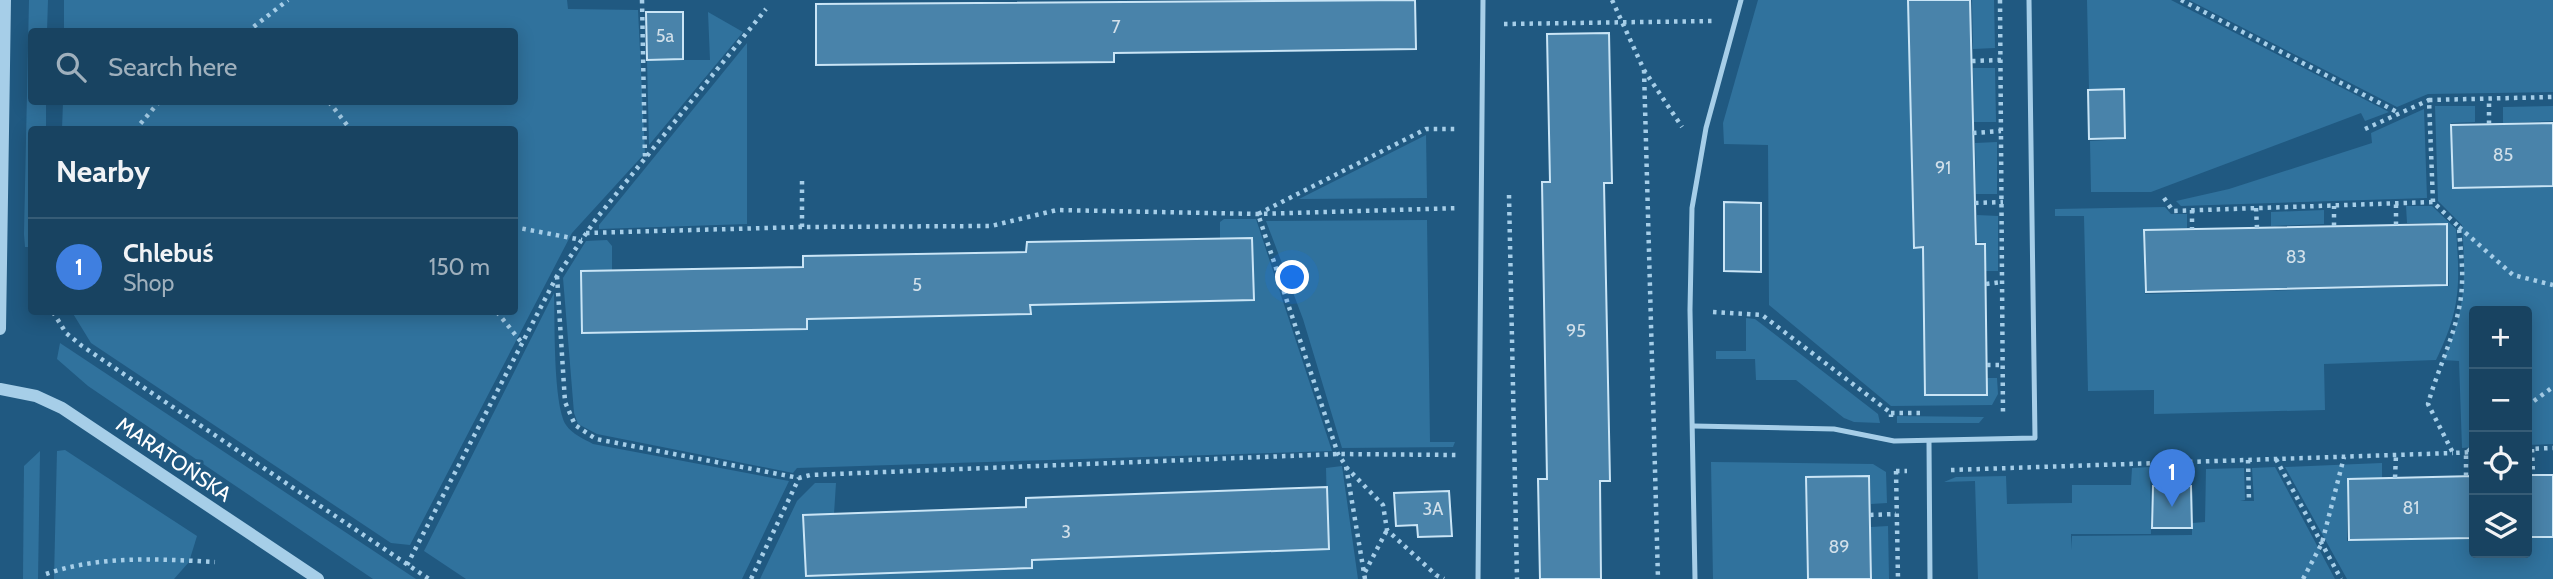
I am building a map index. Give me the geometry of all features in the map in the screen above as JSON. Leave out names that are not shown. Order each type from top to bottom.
[{"type":"street","points":[[0,329],[5,0]]},
{"type":"street","name":"MARATOŃSKA","points":[[0,389],[36,396],[62,408],[318,579]]},
{"type":"lane","points":[[1478,579],[1483,0]]},
{"type":"lane","points":[[1695,579],[1690,310],[1692,208],[1706,128],[1741,0]]},
{"type":"lane","points":[[1694,426],[1834,429],[1894,441],[2035,438],[2029,0]]},
{"type":"lane","points":[[1929,442],[1930,579]]},
{"type":"path","points":[[253,28],[288,0]]},
{"type":"path","points":[[642,0],[645,159]]},
{"type":"path","points":[[1612,0],[1620,23],[1644,70],[1681,127],[1706,128]]},
{"type":"path","points":[[2000,0],[2003,468]]},
{"type":"path","points":[[2181,0],[2399,113]]},
{"type":"path","points":[[407,565],[557,276],[586,233],[766,9]]},
{"type":"path","points":[[1504,12],[1505,37]]},
{"type":"path","points":[[1483,24],[1737,21]]},
{"type":"path","points":[[1972,61],[2001,60]]},
{"type":"path","points":[[1644,70],[1658,579]]},
{"type":"path","points":[[2365,129],[2429,100],[2553,97]]},
{"type":"path","points":[[2489,99],[2489,124]]},
{"type":"path","points":[[2429,100],[2432,202],[2513,275],[2553,285]]},
{"type":"path","points":[[138,126],[156,105]]},
{"type":"path","points":[[331,105],[348,126]]},
{"type":"path","points":[[1258,214],[1426,129],[1482,128]]},
{"type":"path","points":[[1973,133],[2001,131]]},
{"type":"path","points":[[802,176],[802,227]]},
{"type":"path","points":[[1508,183],[1517,579]]},
{"type":"path","points":[[2164,198],[2173,211],[2432,202]]},
{"type":"path","points":[[1975,203],[2032,202]]},
{"type":"path","points":[[2396,204],[2396,225]]},
{"type":"path","points":[[2334,206],[2334,226]]},
{"type":"path","points":[[586,233],[802,227],[991,226],[1057,210],[1258,214],[1480,208],[1509,210]]},
{"type":"path","points":[[2256,208],[2257,228]]},
{"type":"path","points":[[2192,210],[2192,229]]},
{"type":"path","points":[[1258,214],[1338,454],[1383,505],[1387,530],[1365,577]]},
{"type":"path","points":[[518,228],[582,240]]},
{"type":"path","points":[[2454,453],[2428,404],[2439,364],[2454,330],[2462,284],[2459,228]]},
{"type":"path","points":[[557,276],[565,402],[575,425],[596,439],[799,478],[810,475],[1338,454],[1478,456]]},
{"type":"path","points":[[1986,284],[2002,282]]},
{"type":"path","points":[[1282,286],[1290,283]]},
{"type":"path","points":[[1690,310],[1762,315],[1891,413],[1896,471],[1898,579]]},
{"type":"path","points":[[56,315],[66,333],[82,346],[429,579]]},
{"type":"path","points":[[499,315],[522,343]]},
{"type":"path","points":[[1987,365],[2003,365]]},
{"type":"path","points":[[2532,403],[2553,387]]},
{"type":"path","points":[[2532,449],[2553,448]]},
{"type":"path","points":[[2466,476],[2466,453],[2469,450]]},
{"type":"path","points":[[1896,471],[2469,453]]},
{"type":"path","points":[[2395,478],[2396,455]]},
{"type":"path","points":[[2304,579],[2322,543],[2344,457]]},
{"type":"path","points":[[2276,459],[2341,579]]},
{"type":"path","points":[[2248,460],[2249,501]]},
{"type":"path","points":[[2159,463],[2159,486]]},
{"type":"path","points":[[1346,466],[1365,577]]},
{"type":"path","points":[[2532,468],[2533,475]]},
{"type":"path","points":[[751,579],[799,478]]},
{"type":"path","points":[[1870,515],[1896,514]]},
{"type":"path","points":[[1387,530],[1436,575],[1444,579]]},
{"type":"path","points":[[46,574],[72,565],[117,561],[215,562]]},
{"type":"shaded area","points":[[29,0],[48,0],[47,28],[28,28]]},
{"type":"shaded area","points":[[64,0],[567,0],[568,9],[638,10],[645,153],[572,233],[410,545],[391,543],[91,343],[74,315],[518,315],[518,126],[62,126],[63,105],[518,105],[518,28],[64,28]]},
{"type":"shaded area","points":[[1758,0],[1908,0],[1913,248],[1923,248],[1925,396],[1987,395],[1987,378],[1997,378],[1998,394],[1992,405],[1891,406],[1769,305],[1768,145],[1724,144],[1723,123]]},
{"type":"shaded area","points":[[1972,0],[1994,0],[1995,48],[1973,49]]},
{"type":"shaded area","points":[[2087,0],[2171,0],[2389,112],[2365,121],[2361,113],[2151,192],[2091,192],[2090,141],[2125,139],[2123,89],[2089,89]]},
{"type":"shaded area","points":[[2189,0],[2553,0],[2553,92],[2428,94],[2397,107]]},
{"type":"shaded area","points":[[708,12],[743,32],[649,145],[647,60],[710,60]]},
{"type":"shaded area","points":[[747,43],[747,224],[599,229],[599,225]]},
{"type":"shaded area","points":[[28,47],[28,105],[46,105],[46,126],[28,126],[28,247],[25,247]]},
{"type":"shaded area","points":[[1973,68],[1995,68],[1996,122],[1974,122]]},
{"type":"shaded area","points":[[2435,106],[2475,106],[2475,122],[2451,123],[2453,189],[2553,187],[2553,444],[2532,445],[2532,306],[2469,306],[2469,447],[2462,448],[2459,361],[2443,360],[2451,342],[2463,294],[2462,225],[2438,201]]},
{"type":"shaded area","points":[[2553,106],[2553,121],[2503,123],[2503,107]]},
{"type":"shaded area","points":[[2424,109],[2427,198],[2181,206],[2176,201],[2229,189],[2372,143],[2371,133]]},
{"type":"shaded area","points":[[1426,135],[1427,198],[1299,199]]},
{"type":"shaded area","points":[[1997,142],[1997,194],[1976,194],[1975,143]]},
{"type":"shaded area","points":[[2406,206],[2432,206],[2456,229],[2457,296],[2450,325],[2436,360],[2324,364],[2325,410],[2154,414],[2154,390],[2088,391],[2084,216],[2055,216],[2055,209],[2165,207],[2171,214],[2187,214],[2187,228],[2143,229],[2145,294],[2449,286],[2447,223],[2407,223]]},
{"type":"shaded area","points":[[2324,210],[2324,224],[2271,226],[2271,212]]},
{"type":"shaded area","points":[[1977,215],[1998,216],[1998,271],[1986,271],[1986,243],[1977,242]]},
{"type":"shaded area","points":[[1224,219],[1256,219],[1332,451],[797,468],[793,473],[597,434],[578,424],[574,413],[563,278],[586,241],[607,240],[612,246],[612,270],[581,271],[583,333],[807,329],[807,319],[1030,314],[1030,305],[1254,300],[1252,238],[1220,238],[1220,222]]},
{"type":"shaded area","points":[[1427,220],[1430,442],[1455,442],[1453,447],[1342,448],[1303,319],[1266,221]]},
{"type":"shaded area","points":[[554,293],[559,400],[566,425],[571,431],[593,444],[789,481],[742,579],[466,579],[424,551]]},
{"type":"shaded area","points":[[1746,318],[1755,319],[1878,414],[1880,423],[1854,422],[1844,418],[1796,380],[1756,380],[1755,359],[1716,359],[1716,351],[1746,351]]},
{"type":"shaded area","points":[[60,343],[416,579],[373,579],[88,386],[57,359]]},
{"type":"shaded area","points":[[1897,416],[1984,417],[1979,423],[1897,423]]},
{"type":"shaded area","points":[[65,450],[197,536],[189,562],[174,579],[54,579],[57,451]]},
{"type":"shaded area","points":[[40,451],[38,579],[23,579],[24,466]]},
{"type":"shaded area","points":[[1711,462],[1873,464],[1886,472],[1887,503],[1871,504],[1870,476],[1805,477],[1807,579],[1713,579]]},
{"type":"shaded area","points":[[2382,463],[2382,478],[2347,478],[2347,541],[2469,539],[2469,558],[2532,558],[2532,538],[2553,537],[2553,579],[2347,579],[2285,467]]},
{"type":"shaded area","points":[[1342,466],[1358,579],[760,579],[797,501],[815,483],[836,483],[834,514],[804,515],[806,576],[1032,568],[1032,560],[1328,549],[1326,468]]},
{"type":"shaded area","points":[[2150,467],[2151,534],[2071,534],[2071,550],[2072,536],[2192,535],[2192,523],[2205,522],[2206,469],[2244,468],[2245,500],[2240,501],[2254,501],[2252,468],[2275,467],[2335,579],[1978,579],[1975,481],[1944,482],[1956,477],[2006,476],[2007,504],[2072,503],[2072,485],[2131,485],[2132,468]]},
{"type":"shaded area","points":[[1888,526],[1889,579],[1872,579],[1871,527]]},
{"type":"building","points":[[1415,0],[1416,49],[1114,53],[1114,62],[816,65],[816,4]]},
{"type":"building","points":[[1908,0],[1970,0],[1976,244],[1985,244],[1987,395],[1925,395],[1923,247],[1914,248]]},
{"type":"building","points":[[646,12],[683,12],[683,59],[647,60]]},
{"type":"building","points":[[1609,33],[1612,183],[1604,183],[1610,481],[1600,481],[1601,579],[1540,579],[1538,479],[1547,479],[1542,182],[1550,182],[1547,34]]},
{"type":"building","points":[[2124,89],[2125,138],[2089,139],[2088,90]]},
{"type":"building","points":[[2553,123],[2553,186],[2453,188],[2451,125]]},
{"type":"building","points":[[1724,202],[1761,203],[1761,272],[1724,271]]},
{"type":"building","points":[[2447,224],[2447,285],[2146,292],[2144,230]]},
{"type":"building","points":[[1252,238],[1254,300],[1030,305],[1031,314],[807,319],[807,329],[582,333],[581,271],[803,267],[803,256],[1026,252],[1027,242]]},
{"type":"building","points":[[2532,475],[2553,475],[2553,537],[2532,537]]},
{"type":"building","points":[[1869,476],[1871,579],[1808,579],[1806,477]]},
{"type":"building","points":[[2469,476],[2469,538],[2349,540],[2348,479]]},
{"type":"building","points":[[2153,486],[2191,486],[2192,528],[2152,528]]},
{"type":"building","points":[[1327,487],[1329,549],[1032,560],[1032,568],[806,576],[803,515],[1026,507],[1026,498]]},
{"type":"building","points":[[1449,491],[1452,536],[1418,537],[1417,525],[1396,526],[1394,493]]},
{"type":"place","name":"Chlebuś","points":[[2172,507]]}]
